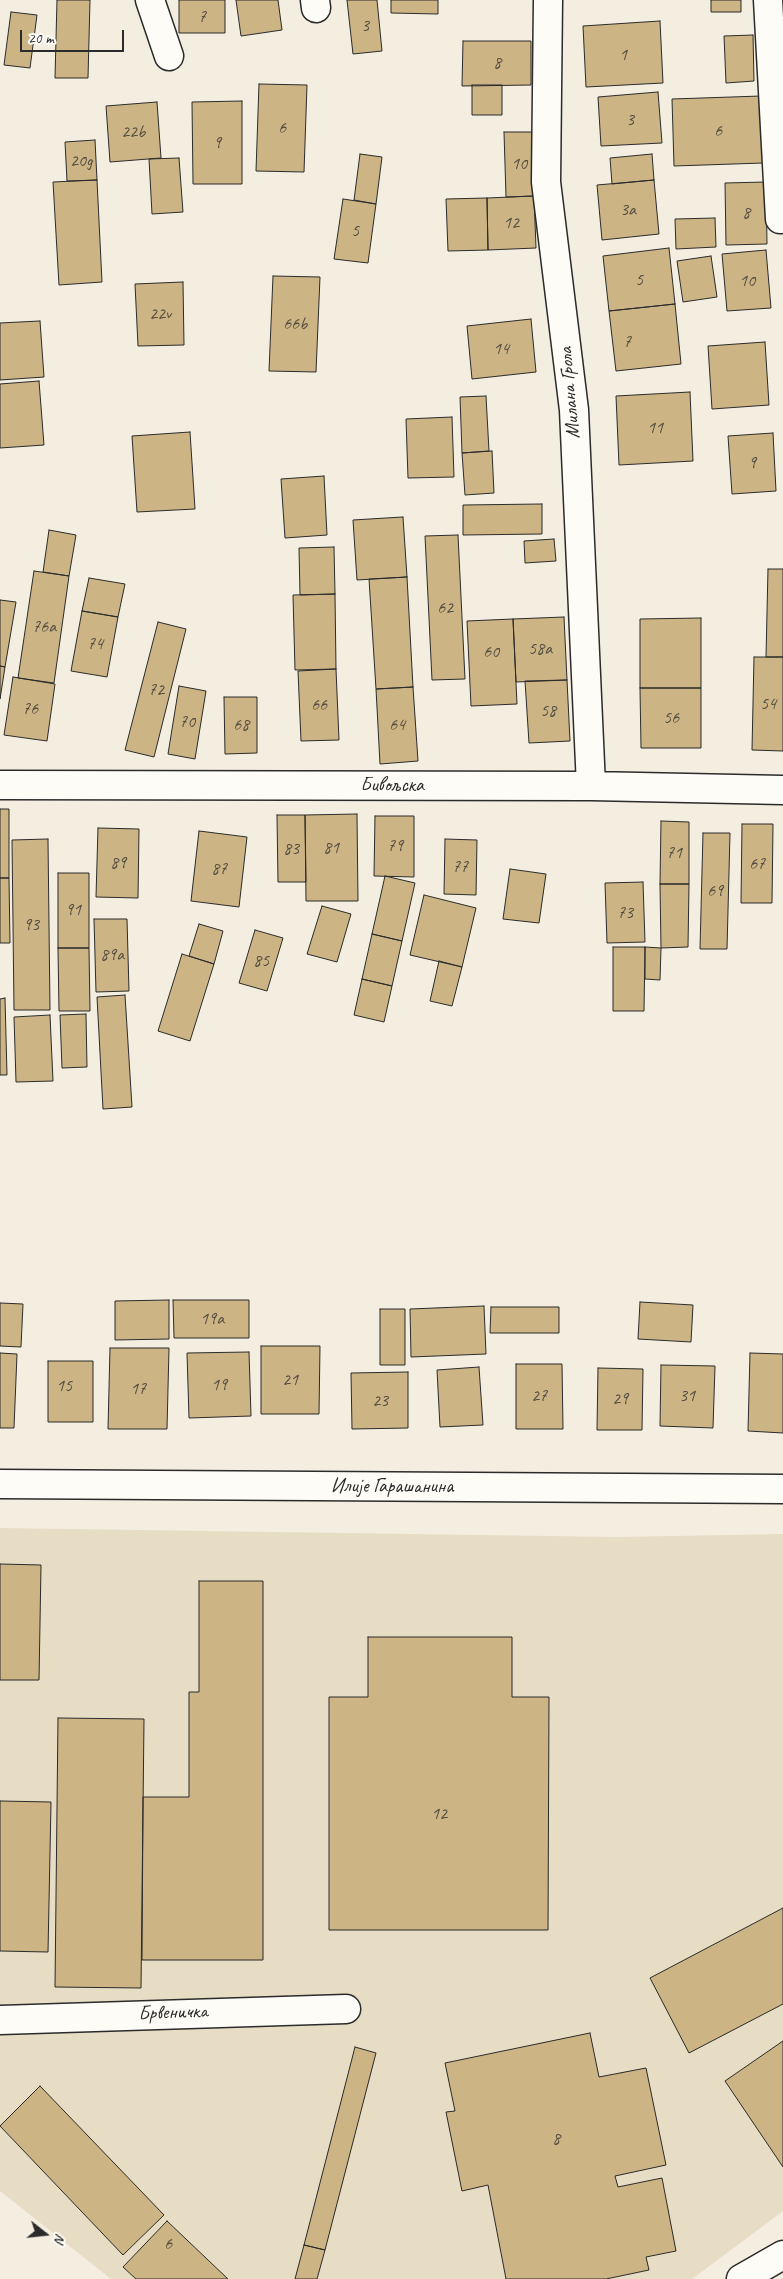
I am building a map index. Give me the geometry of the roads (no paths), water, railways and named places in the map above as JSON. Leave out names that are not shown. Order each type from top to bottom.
[{"type":"street","points":[[150,0],[169,56]]},
{"type":"street","name":"Милана Грола","points":[[548,0],[546,182],[574,410],[591,786]]},
{"type":"street","points":[[768,0],[780,219]]},
{"type":"street","name":"Бивољска","points":[[0,785],[591,786],[783,790]]},
{"type":"street","name":"Илије Гарашанина","points":[[0,1484],[783,1489]]},
{"type":"street","name":"Брвеничка","points":[[0,2020],[346,2010]]},
{"type":"street","points":[[741,2279],[783,2256]]}]
